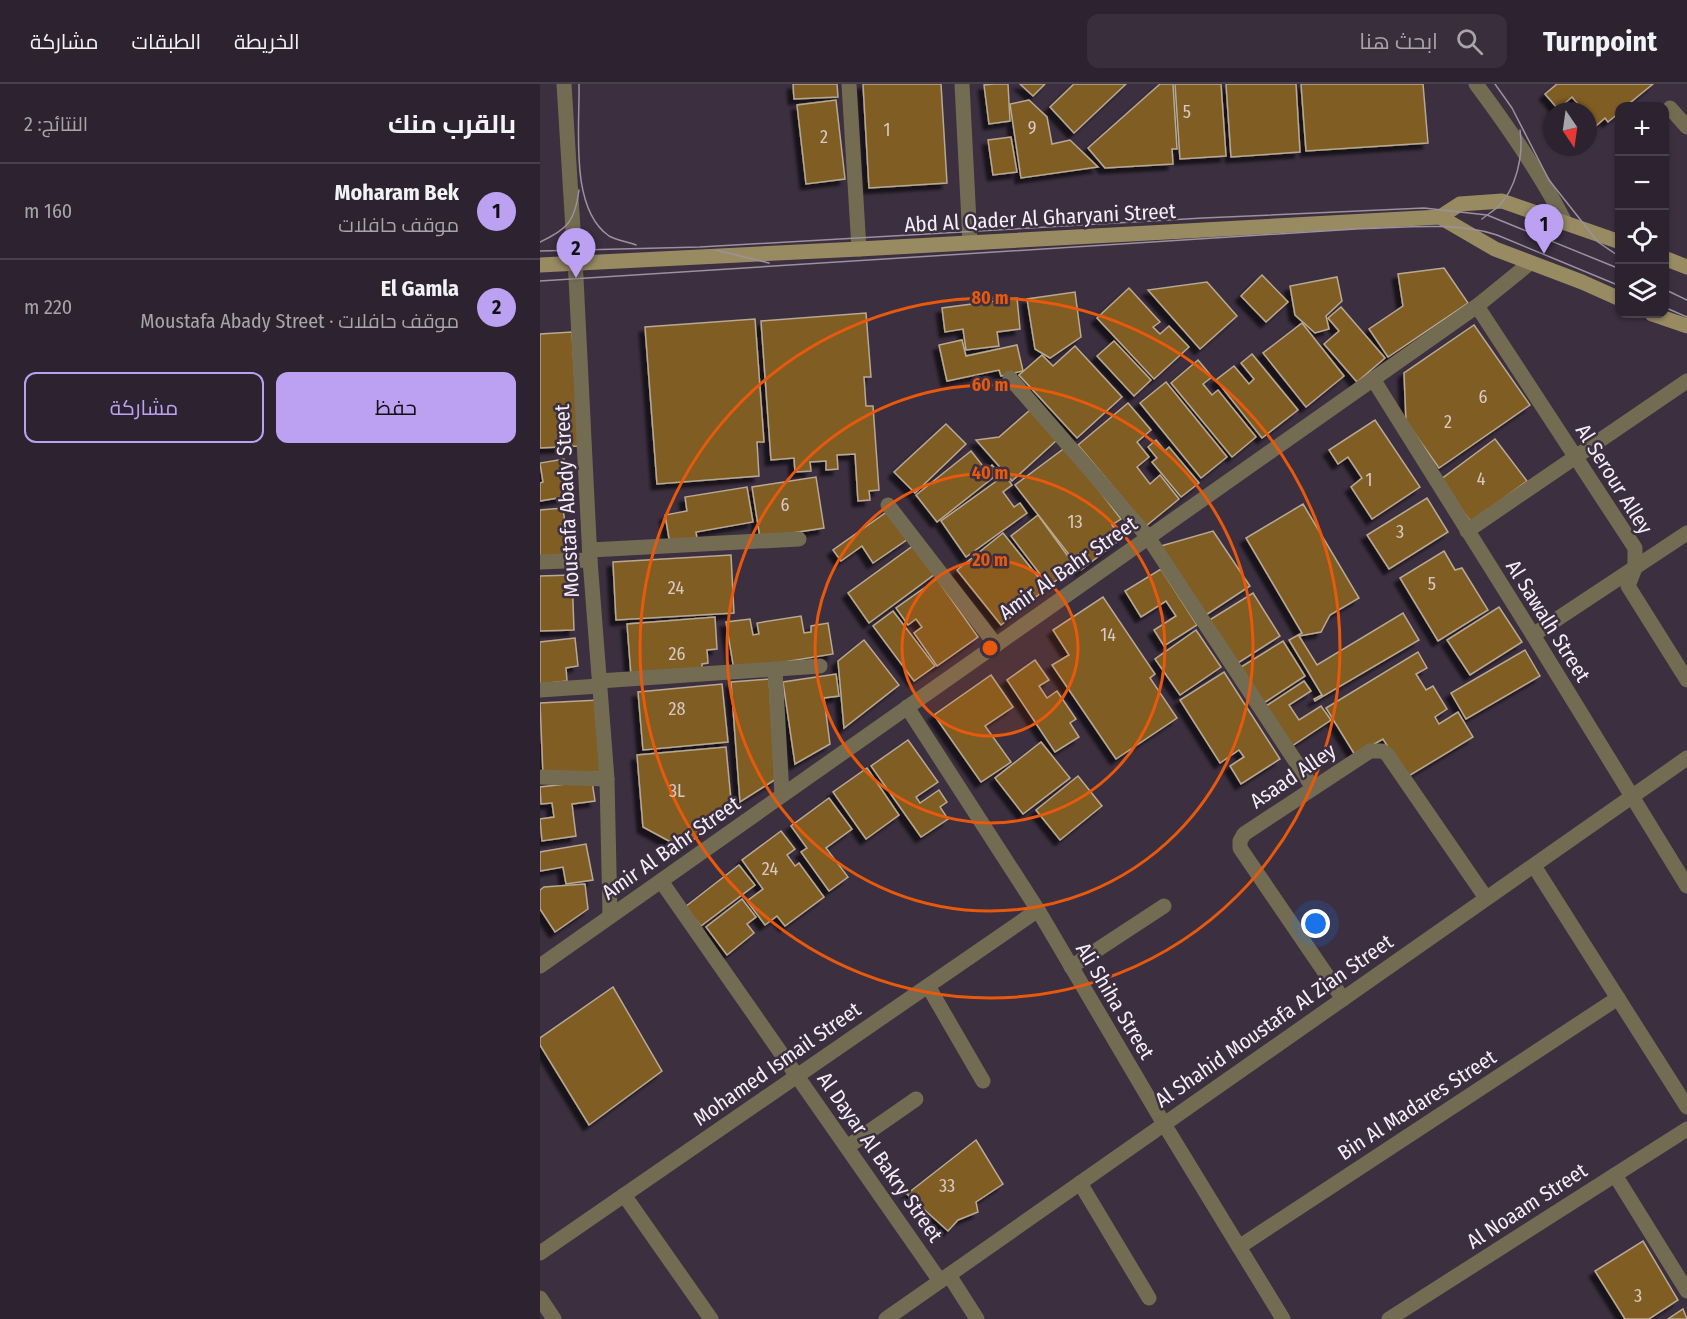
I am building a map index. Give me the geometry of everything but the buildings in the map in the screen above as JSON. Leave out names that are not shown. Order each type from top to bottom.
[{"type":"main road","points":[[1615,240],[1502,201],[1460,204],[1440,217],[1495,249],[1615,297]]},
{"type":"main road","name":"Abd Al Qader Al Gharyani Street","points":[[540,265],[1440,217]]},
{"type":"main road","points":[[1669,260],[1687,267]]},
{"type":"main road","points":[[1664,318],[1687,326]]},
{"type":"street","name":"Moustafa Abady Street","points":[[564,84],[590,555],[607,779],[610,916]]},
{"type":"street","points":[[849,84],[859,249]]},
{"type":"street","points":[[962,84],[970,242]]},
{"type":"street","points":[[1476,84],[1517,140],[1548,189],[1565,222]]},
{"type":"street","points":[[1670,108],[1687,127]]},
{"type":"street","name":"Amir Al Bahr Street","points":[[540,966],[1477,306],[1530,263]]},
{"type":"street","name":"Al Serour Alley","points":[[1477,306],[1635,548],[1635,568],[1628,586],[1687,680]]},
{"type":"street","points":[[1010,378],[1148,537],[1313,788]]},
{"type":"street","name":"Al Sawalh Street","points":[[1372,379],[1632,797],[1683,870],[1687,886]]},
{"type":"street","points":[[1467,531],[1687,381]]},
{"type":"street","points":[[888,505],[996,645]]},
{"type":"street","points":[[1533,635],[1687,533]]},
{"type":"street","points":[[540,562],[590,555],[799,539]]},
{"type":"street","points":[[540,690],[820,666]]},
{"type":"street","points":[[775,669],[782,795]]},
{"type":"street","name":"Ali Shiha Street","points":[[907,707],[1038,910],[1164,1124],[1283,1319]]},
{"type":"street","name":"Asaad Alley","points":[[1343,999],[1240,848],[1240,841],[1244,834],[1370,751],[1382,751],[1387,754],[1486,898]]},
{"type":"street","name":"Al Shahid Moustafa Al Zian Street","points":[[886,1319],[1687,758]]},
{"type":"street","points":[[540,777],[607,779]]},
{"type":"street","points":[[1534,866],[1687,1107]]},
{"type":"street","name":"Al Dayar Al Bakry Street","points":[[660,881],[847,1147],[977,1319]]},
{"type":"street","points":[[1071,967],[1164,906]]},
{"type":"street","name":"Mohamed Ismail Street","points":[[540,1253],[1038,910]]},
{"type":"street","points":[[928,986],[983,1081]]},
{"type":"street","name":"Bin Al Madares Street","points":[[1239,1247],[1618,998]]},
{"type":"street","points":[[847,1147],[916,1099]]},
{"type":"street","name":"Al Noaam Street","points":[[1389,1319],[1687,1129]]},
{"type":"street","points":[[1615,1175],[1687,1291]]},
{"type":"street","points":[[1080,1183],[1149,1298]]},
{"type":"street","points":[[624,1195],[711,1319]]},
{"type":"street","points":[[540,1298],[554,1319]]},
{"type":"tram line","points":[[579,84],[579,166],[588,206],[596,223],[609,236],[636,245]]},
{"type":"tram line","points":[[1495,84],[1512,108],[1549,180],[1598,242],[1615,254]]},
{"type":"tram line","points":[[1482,219],[1498,207],[1510,191],[1520,161],[1520,130]]},
{"type":"tram line","points":[[540,242],[557,233],[568,223],[575,209],[579,190]]},
{"type":"tram line","points":[[540,251],[700,247],[1203,218],[1424,208],[1487,215],[1615,267]]},
{"type":"tram line","points":[[540,281],[1428,226],[1464,228],[1497,235],[1615,284]]},
{"type":"tram line","points":[[716,250],[769,263]]},
{"type":"tram line","points":[[1669,291],[1687,300]]},
{"type":"tram line","points":[[1669,309],[1687,317]]},
{"type":"place","name":"Moharam Bek","points":[[1544,254]]},
{"type":"place","name":"El Gamla","points":[[576,278]]}]
